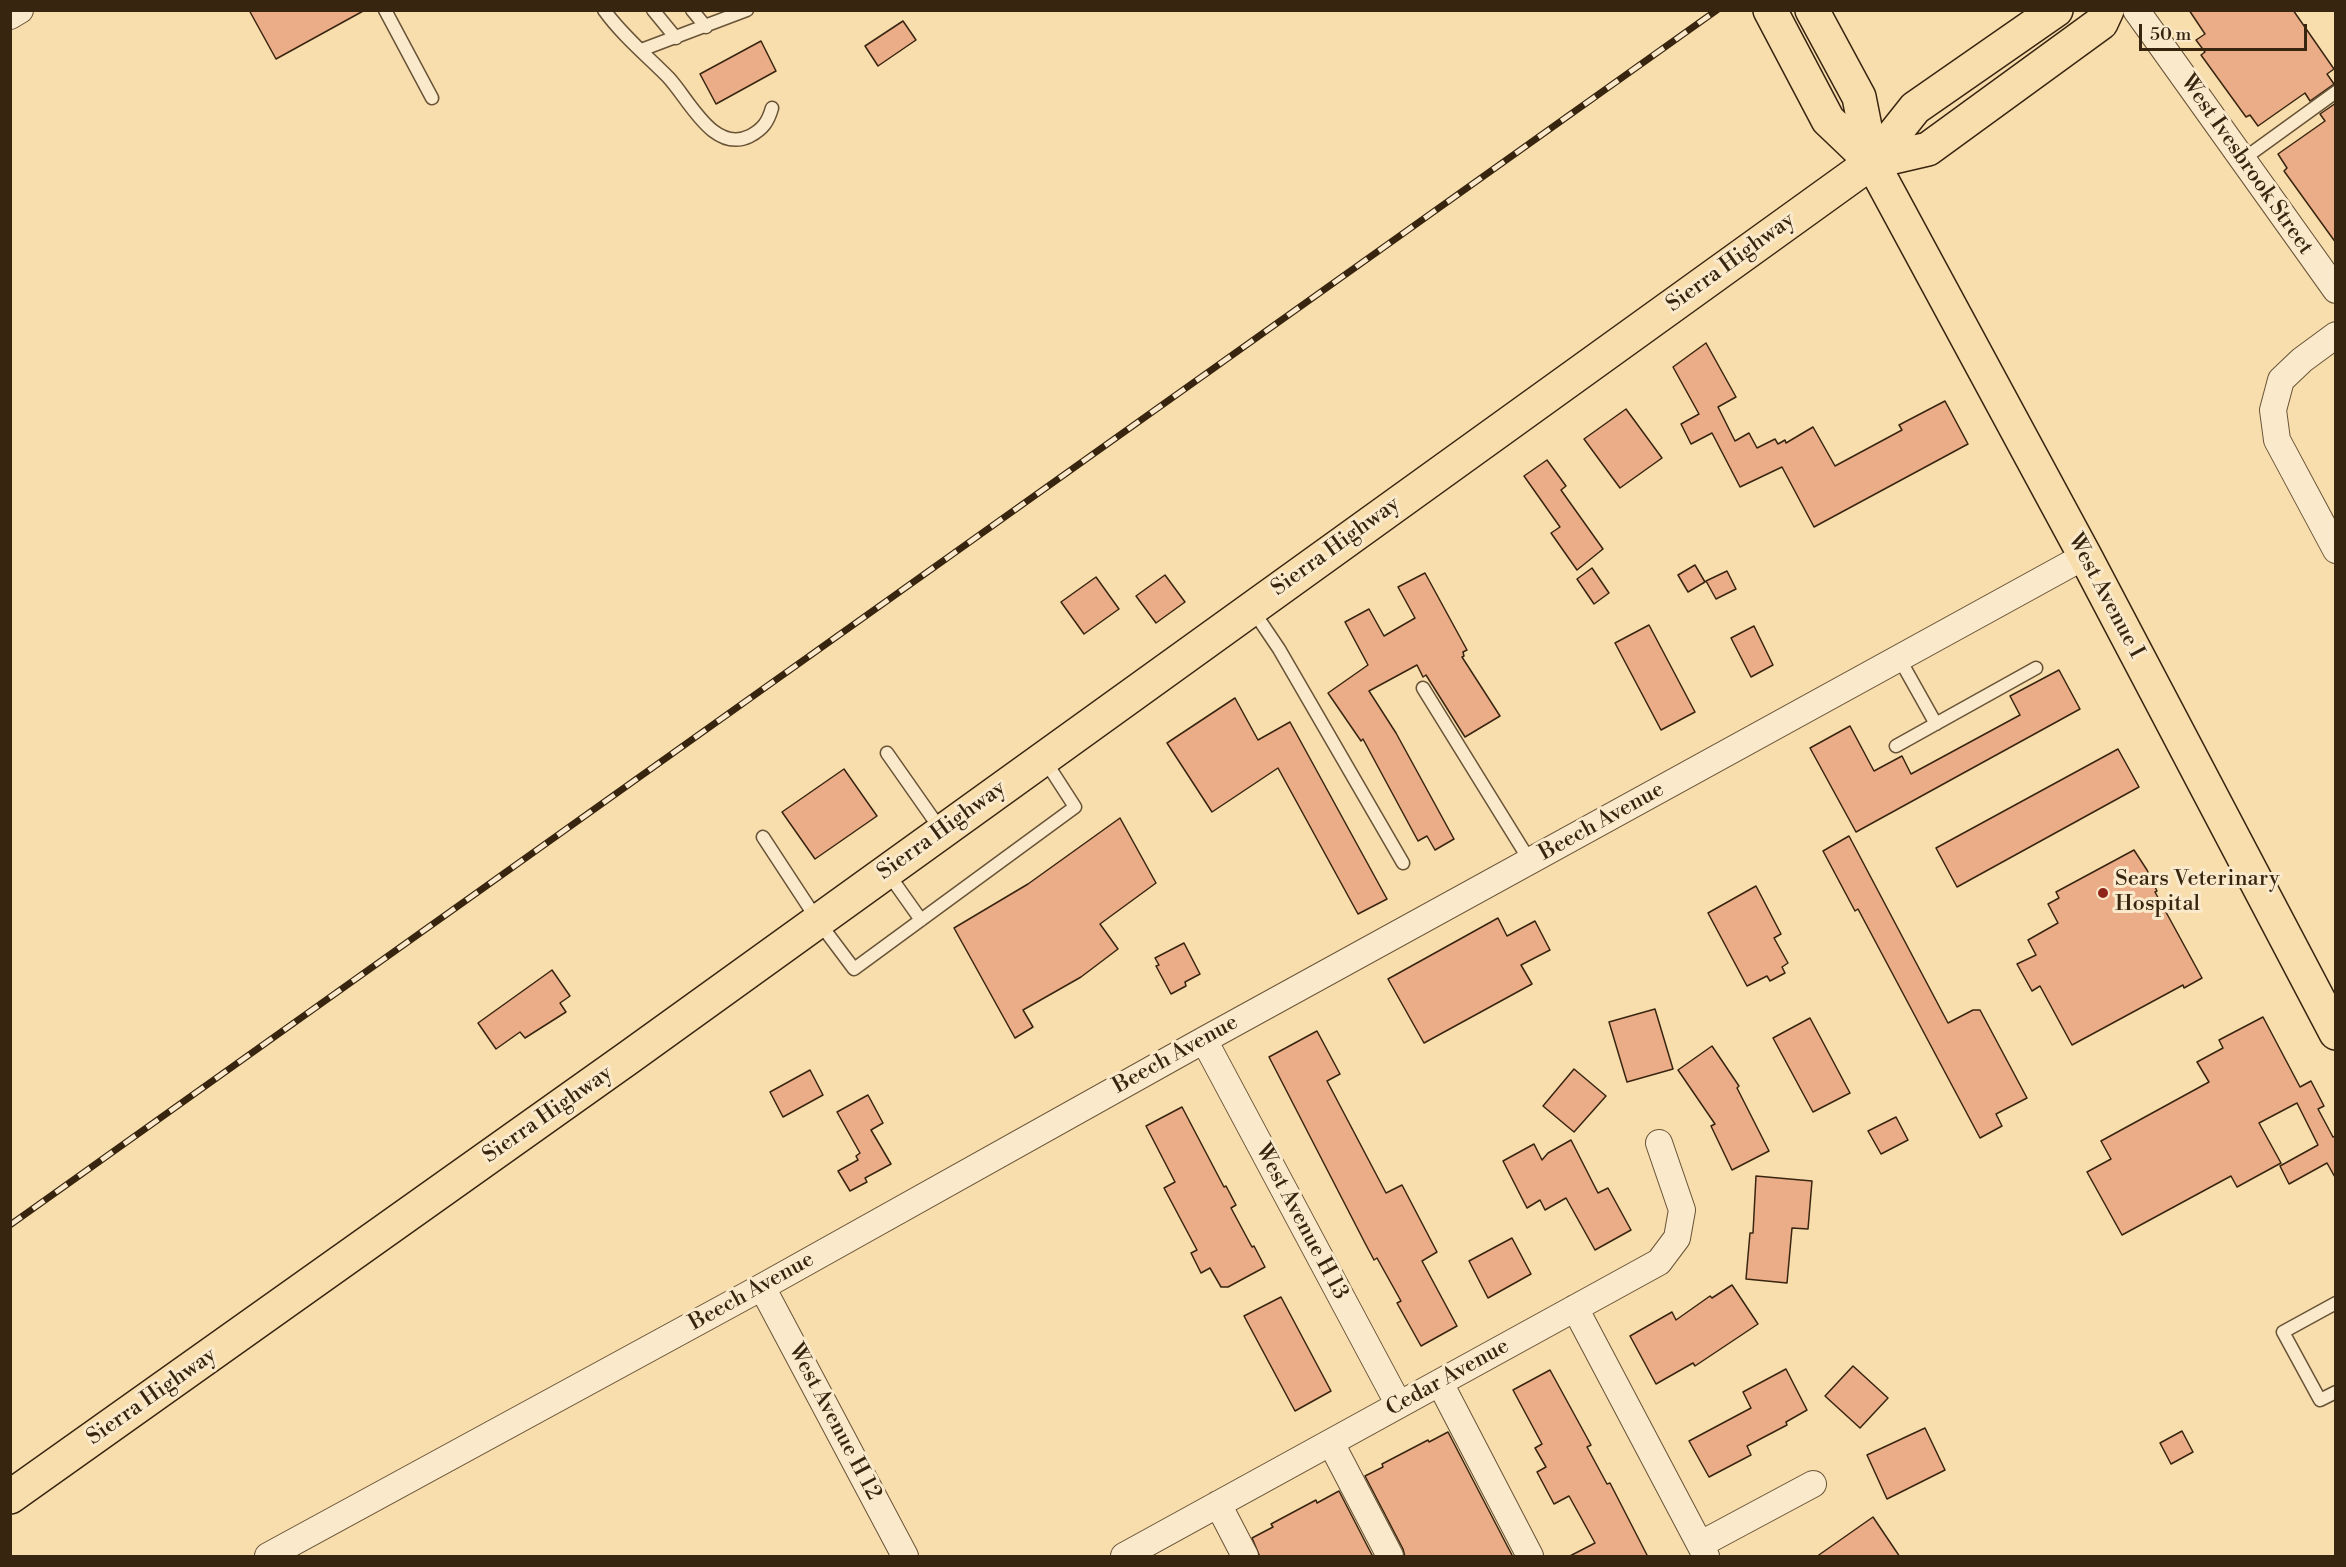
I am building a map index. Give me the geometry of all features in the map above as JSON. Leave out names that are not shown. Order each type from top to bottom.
[{"type":"main road","name":"West Avenue I","points":[[1770,10],[1828,120],[1872,162]]},
{"type":"main road","name":"West Avenue I","points":[[1812,10],[1859,97],[1872,162],[2085,556],[2336,1033]]},
{"type":"main road","name":"Sierra Highway","points":[[10,1497],[818,921],[1872,162],[1915,108],[2056,10]]},
{"type":"main road","name":"Sierra Highway","points":[[1872,162],[1928,149],[2101,23],[2107,10]]},
{"type":"street","points":[[10,15],[20,10]]},
{"type":"street","name":"West Ivesbrook Street","points":[[2136,10],[2336,290]]},
{"type":"street","points":[[2336,334],[2302,360],[2281,380],[2273,410],[2277,440],[2336,550]]},
{"type":"street","name":"Beech Avenue","points":[[268,1557],[762,1287],[1204,1040],[2085,556]]},
{"type":"street","name":"West Avenue H 13","points":[[1204,1040],[1398,1405]]},
{"type":"street","name":"Cedar Avenue","points":[[1124,1557],[1659,1262],[1677,1238],[1682,1210],[1659,1143]]},
{"type":"street","name":"West Avenue H 12","points":[[762,1287],[905,1557]]},
{"type":"street","points":[[1575,1308],[1704,1550],[1813,1484]]},
{"type":"street","points":[[1440,1383],[1530,1557]]},
{"type":"street","points":[[1330,1443],[1390,1557]]},
{"type":"street","points":[[1218,1504],[1245,1557]]},
{"type":"lane","points":[[385,10],[432,98]]},
{"type":"lane","points":[[604,10],[617,28],[676,87],[706,125],[721,137],[739,139],[759,131],[768,122],[772,108]]},
{"type":"lane","points":[[653,10],[676,38]]},
{"type":"lane","points":[[692,10],[706,27]]},
{"type":"lane","points":[[641,50],[706,27],[738,12]]},
{"type":"lane","points":[[2242,160],[2336,92]]},
{"type":"lane","points":[[1251,608],[1279,649],[1403,863]]},
{"type":"lane","points":[[1899,658],[1936,724]]},
{"type":"lane","points":[[1896,746],[2036,668]]},
{"type":"lane","points":[[1423,688],[1530,861]]},
{"type":"lane","points":[[887,753],[942,831]]},
{"type":"lane","points":[[763,837],[818,921],[854,969],[1075,807],[1044,758]]},
{"type":"lane","points":[[886,871],[921,920]]},
{"type":"lane","points":[[2336,1303],[2283,1332],[2320,1400],[2336,1392]]},
{"type":"building","points":[[249,10],[365,10],[276,59]]},
{"type":"building","points":[[2189,10],[2293,10],[2334,69],[2327,74],[2334,84],[2310,101],[2305,93],[2258,126],[2250,115],[2246,117],[2201,55],[2205,52],[2196,40],[2205,34]]},
{"type":"building","points":[[903,21],[916,40],[878,66],[865,46]]},
{"type":"building","points":[[761,41],[776,71],[716,104],[700,74]]},
{"type":"building","points":[[2336,103],[2336,243],[2284,171],[2287,168],[2278,154],[2325,121],[2320,114]]},
{"type":"building","points":[[1706,343],[1736,397],[1718,407],[1735,441],[1749,433],[1757,448],[1775,439],[1778,444],[1785,440],[1786,443],[1813,427],[1835,466],[1902,430],[1899,425],[1945,401],[1968,444],[1814,527],[1782,467],[1740,487],[1712,433],[1691,444],[1681,424],[1699,414],[1673,367]]},
{"type":"building","points":[[1626,409],[1662,458],[1620,488],[1584,439]]},
{"type":"building","points":[[1547,460],[1566,486],[1561,490],[1603,549],[1577,570],[1551,533],[1560,527],[1524,476]]},
{"type":"building","points":[[1695,565],[1705,582],[1688,592],[1678,575]]},
{"type":"building","points":[[1592,568],[1609,593],[1594,604],[1577,579]]},
{"type":"building","points":[[1727,571],[1736,589],[1716,599],[1706,581]]},
{"type":"building","points":[[1425,573],[1467,650],[1463,652],[1462,657],[1500,716],[1465,737],[1426,675],[1423,677],[1417,665],[1369,691],[1396,733],[1454,839],[1435,850],[1427,836],[1418,841],[1363,739],[1361,741],[1328,693],[1368,665],[1345,622],[1369,609],[1384,636],[1415,618],[1398,587]]},
{"type":"building","points":[[1165,575],[1185,602],[1156,623],[1136,596]]},
{"type":"building","points":[[1096,577],[1119,609],[1084,634],[1061,602]]},
{"type":"building","points":[[1649,625],[1695,712],[1661,730],[1615,643]]},
{"type":"building","points":[[1754,626],[1773,665],[1751,677],[1731,638]]},
{"type":"building","points":[[2059,670],[2080,709],[1856,832],[1810,748],[1850,726],[1874,771],[1902,756],[1911,774],[2020,715],[2010,696]]},
{"type":"building","points":[[1235,698],[1258,740],[1290,722],[1387,899],[1358,914],[1278,768],[1212,812],[1167,743]]},
{"type":"building","points":[[2118,749],[2139,787],[1957,887],[1936,848]]},
{"type":"building","points":[[844,769],[877,816],[815,859],[782,812]]},
{"type":"building","points":[[1120,818],[1156,883],[1100,924],[1118,949],[1081,977],[1023,1010],[1033,1027],[1015,1038],[954,928],[1028,884]]},
{"type":"building","points":[[1849,836],[1948,1023],[1973,1010],[1980,1010],[2027,1098],[1996,1114],[2002,1126],[1980,1138],[1858,909],[1855,911],[1823,851]]},
{"type":"building","points":[[2134,850],[2147,870],[2157,891],[2155,892],[2202,978],[2184,988],[2183,985],[2072,1045],[2040,986],[2032,991],[2017,964],[2036,955],[2028,940],[2058,923],[2048,904],[2059,898],[2056,892]]},
{"type":"building","points":[[1756,886],[1781,934],[1774,938],[1788,963],[1782,967],[1785,973],[1770,981],[1767,976],[1747,986],[1708,913]]},
{"type":"building","points":[[1498,918],[1507,936],[1535,921],[1550,950],[1521,965],[1532,984],[1424,1043],[1388,979]]},
{"type":"building","points":[[1184,943],[1200,974],[1185,982],[1186,986],[1171,994],[1156,966],[1159,965],[1155,958]]},
{"type":"building","points":[[552,970],[570,996],[560,1003],[566,1012],[525,1038],[520,1032],[496,1049],[478,1023]]},
{"type":"building","points":[[1655,1009],[1673,1069],[1627,1082],[1609,1022]]},
{"type":"building","points":[[2263,1017],[2300,1087],[2311,1081],[2324,1106],[2318,1109],[2333,1137],[2336,1136],[2336,1179],[2327,1163],[2289,1184],[2280,1166],[2318,1145],[2297,1103],[2259,1123],[2281,1163],[2237,1187],[2231,1176],[2122,1235],[2087,1172],[2111,1159],[2101,1141],[2209,1082],[2197,1062],[2223,1048],[2219,1040]]},
{"type":"building","points":[[1810,1018],[1850,1093],[1813,1112],[1773,1038]]},
{"type":"building","points":[[1317,1031],[1340,1074],[1327,1081],[1386,1193],[1402,1185],[1437,1252],[1422,1261],[1457,1326],[1421,1346],[1397,1303],[1401,1301],[1377,1258],[1374,1260],[1269,1057]]},
{"type":"building","points":[[1712,1046],[1739,1086],[1737,1088],[1769,1151],[1732,1170],[1711,1126],[1715,1124],[1678,1070]]},
{"type":"building","points":[[1574,1069],[1606,1096],[1574,1132],[1543,1106]]},
{"type":"building","points":[[810,1070],[823,1095],[783,1117],[770,1092]]},
{"type":"building","points":[[868,1095],[883,1123],[871,1130],[891,1164],[865,1178],[867,1182],[850,1191],[838,1171],[858,1160],[856,1156],[860,1153],[837,1112]]},
{"type":"building","points":[[1182,1107],[1224,1187],[1226,1186],[1236,1205],[1231,1208],[1265,1267],[1228,1287],[1221,1287],[1210,1268],[1201,1273],[1191,1253],[1197,1250],[1164,1188],[1175,1182],[1146,1126]]},
{"type":"building","points":[[1896,1117],[1908,1140],[1881,1154],[1868,1131]]},
{"type":"building","points":[[1571,1140],[1598,1193],[1608,1188],[1631,1230],[1595,1250],[1566,1198],[1545,1210],[1540,1200],[1527,1208],[1503,1161],[1534,1144],[1542,1160],[1548,1153]]},
{"type":"building","points":[[1756,1176],[1812,1181],[1808,1229],[1792,1228],[1787,1283],[1746,1279],[1750,1233],[1753,1233]]},
{"type":"building","points":[[1512,1238],[1531,1274],[1488,1298],[1469,1261]]},
{"type":"building","points":[[1732,1285],[1758,1324],[1695,1366],[1693,1363],[1656,1384],[1630,1336],[1672,1312],[1676,1320],[1710,1296],[1712,1298]]},
{"type":"building","points":[[1281,1297],[1331,1391],[1295,1411],[1244,1316]]},
{"type":"building","points":[[1853,1366],[1888,1398],[1860,1428],[1825,1396]]},
{"type":"building","points":[[1786,1369],[1807,1410],[1786,1422],[1787,1425],[1747,1446],[1751,1455],[1709,1477],[1689,1441],[1751,1408],[1743,1392]]},
{"type":"building","points":[[1550,1370],[1591,1445],[1587,1447],[1607,1484],[1610,1483],[1648,1557],[1568,1557],[1595,1543],[1569,1496],[1554,1504],[1537,1472],[1546,1467],[1535,1448],[1542,1444],[1513,1390]]},
{"type":"building","points":[[1925,1428],[1945,1470],[1887,1499],[1867,1455]]},
{"type":"building","points":[[2182,1431],[2193,1452],[2171,1464],[2160,1443]]},
{"type":"building","points":[[1448,1432],[1513,1557],[1405,1557],[1365,1476],[1383,1467],[1382,1464]]},
{"type":"building","points":[[1339,1491],[1373,1557],[1260,1557],[1252,1538],[1273,1527],[1271,1524],[1316,1500],[1317,1503]]},
{"type":"building","points":[[1873,1517],[1900,1557],[1816,1557]]},
{"type":"railway","points":[[10,1225],[1717,10]]},
{"type":"place","name":"Sears Veterinary Hospital","points":[[2103,893]]}]
